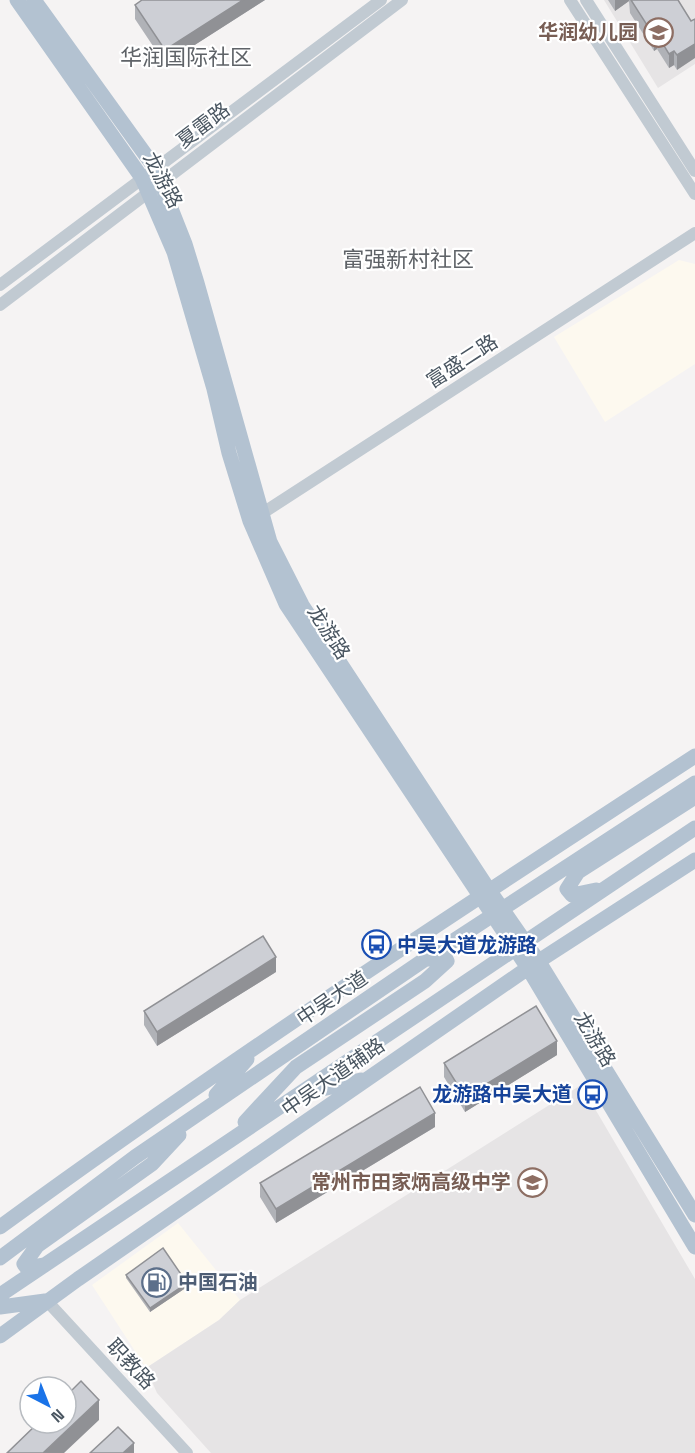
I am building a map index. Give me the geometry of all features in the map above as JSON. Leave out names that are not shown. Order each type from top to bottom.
[{"type":"main road","name":"龙游路","points":[[16,0],[142,178],[155,188]]},
{"type":"main road","name":"龙游路","points":[[34,0],[155,168],[155,188],[213,388],[229,453],[256,517],[302,605],[484,893],[695,1215]]},
{"type":"main road","points":[[0,1227],[121,1138],[261,1043],[484,893],[695,756]]},
{"type":"main road","name":"中吴大道","points":[[0,1258],[135,1157],[202,1111],[421,962],[695,783]]},
{"type":"main road","points":[[603,889],[572,895],[567,889],[578,872],[695,797]]},
{"type":"main road","points":[[0,1295],[695,828]]},
{"type":"main road","name":"中吴大道辅路","points":[[0,1336],[369,1077],[533,965],[695,860]]},
{"type":"main road","points":[[226,1141],[296,1068],[425,981],[447,961],[444,955],[421,962]]},
{"type":"main road","name":"龙游路","points":[[533,965],[695,1247]]},
{"type":"main road","points":[[43,1265],[27,1268],[24,1264],[37,1246],[152,1164],[261,1043]]},
{"type":"main road","points":[[294,1096],[369,1077]]},
{"type":"main road","points":[[0,1307],[47,1301]]},
{"type":"street","name":"夏雷路","points":[[0,285],[381,0]]},
{"type":"street","name":"夏雷路","points":[[0,305],[155,188],[172,172],[402,0]]},
{"type":"street","points":[[570,0],[695,194]]},
{"type":"street","points":[[586,0],[695,171]]},
{"type":"street","name":"富盛二路","points":[[256,517],[695,233]]},
{"type":"street","name":"职教路","points":[[47,1301],[187,1453]]},
{"type":"shaded area","name":"华润幼儿园","points":[[604,0],[695,0],[695,64],[658,88]]},
{"type":"shaded area","points":[[679,260],[695,264],[695,364],[605,422],[554,337]]},
{"type":"shaded area","name":"常州市田家炳高级中学","points":[[581,1085],[695,1279],[695,1453],[211,1453],[157,1393],[146,1368],[219,1320],[240,1300]]},
{"type":"shaded area","points":[[178,1223],[240,1300],[219,1320],[146,1368],[92,1285]]},
{"type":"building","points":[[142,0],[243,0],[165,50],[135,5]]},
{"type":"building","points":[[631,0],[678,0],[691,21],[695,19],[695,44],[677,55],[674,51],[669,54],[657,34],[654,36]]},
{"type":"building","points":[[263,936],[276,957],[157,1032],[144,1011]]},
{"type":"building","points":[[536,1006],[557,1041],[465,1097],[444,1063]]},
{"type":"building","points":[[420,1087],[435,1113],[276,1209],[260,1183]]},
{"type":"building","name":"中国石油","points":[[163,1248],[187,1283],[150,1308],[126,1275]]},
{"type":"building","points":[[81,1381],[99,1400],[78,1420],[78,1384]]},
{"type":"building","points":[[118,1427],[134,1443],[123,1453],[90,1453]]},
{"type":"building","points":[[26,1435],[62,1435],[43,1453],[7,1453]]},
{"type":"place","name":"华润幼儿园","points":[[659,32]]},
{"type":"place","name":"中吴大道龙游路","points":[[376,945]]},
{"type":"place","name":"龙游路中吴大道","points":[[593,1094]]},
{"type":"place","name":"常州市田家炳高级中学","points":[[532,1182]]},
{"type":"place","name":"中国石油","points":[[157,1282]]},
{"type":"district","name":"华润国际社区","points":[[186,57]]},
{"type":"district","name":"富强新村社区","points":[[408,259]]}]
